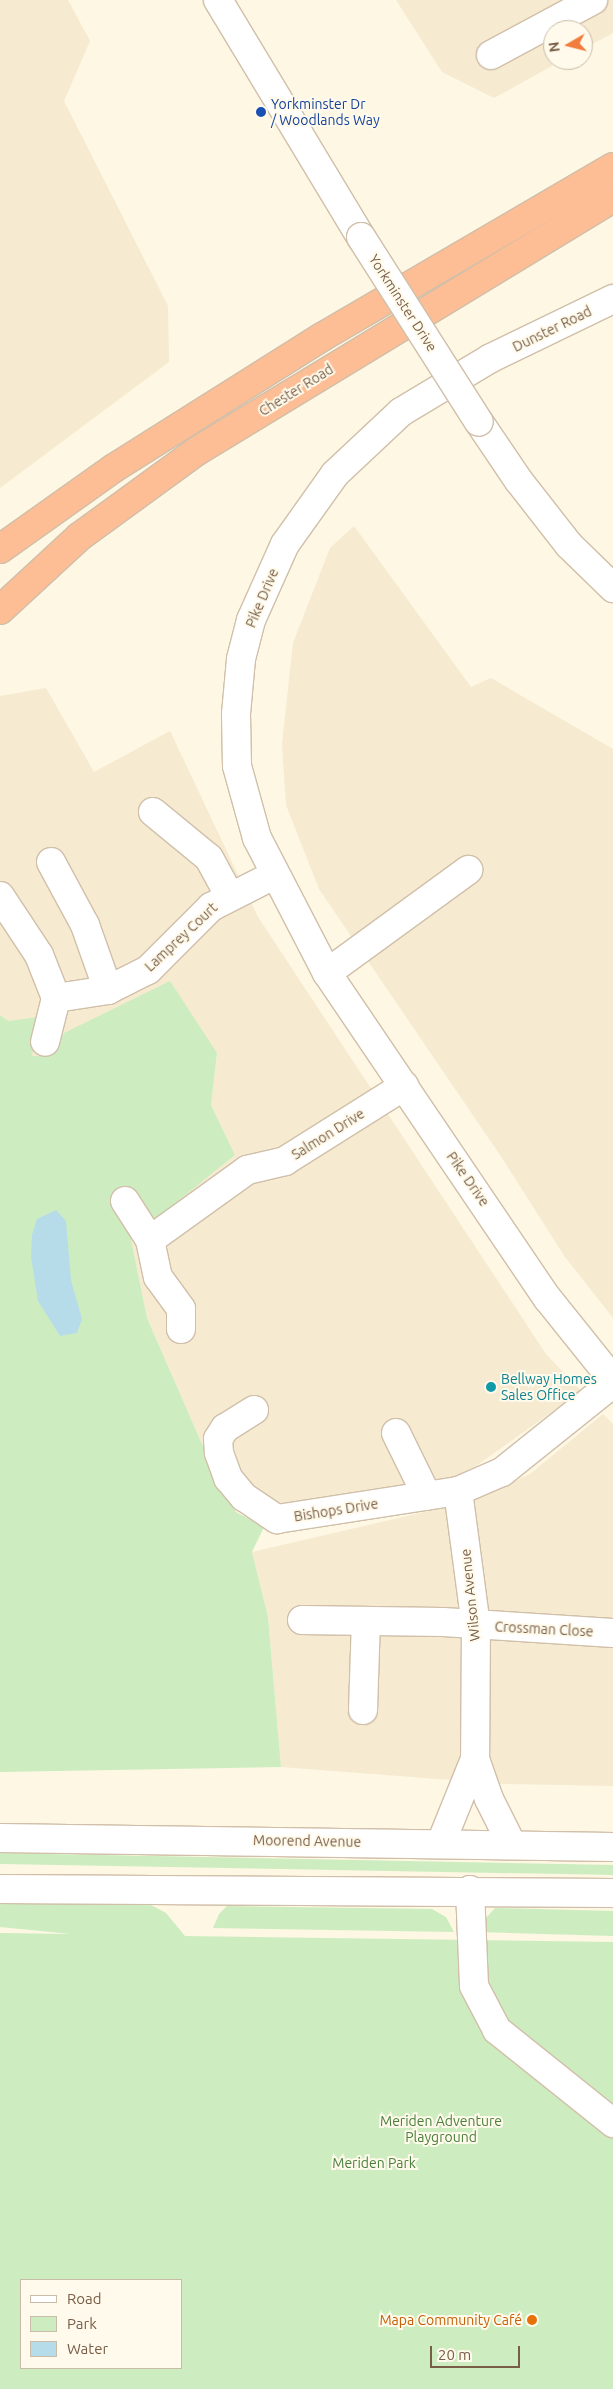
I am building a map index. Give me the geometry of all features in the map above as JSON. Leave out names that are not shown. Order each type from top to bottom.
[{"type":"highway","points":[[0,549],[114,468],[322,337],[613,167]]},
{"type":"highway","name":"Chester Road","points":[[0,610],[79,538],[197,451],[613,198]]},
{"type":"street","name":"Yorkminster Drive","points":[[218,0],[360,237],[519,482],[569,545],[613,588]]},
{"type":"street","points":[[491,56],[593,0]]},
{"type":"street","name":"Dunster Road","points":[[492,358],[613,299]]},
{"type":"street","name":"Pike Drive","points":[[492,358],[401,412],[335,474],[285,544],[251,620],[241,659],[236,714],[236,766],[248,812],[274,875],[327,973],[548,1299],[613,1382]]},
{"type":"street","points":[[153,812],[209,858],[229,895]]},
{"type":"street","points":[[51,862],[85,925],[108,990]]},
{"type":"street","points":[[327,973],[468,870]]},
{"type":"street","name":"Lamprey Court","points":[[56,998],[108,990],[148,970],[211,907],[229,895],[274,875]]},
{"type":"street","points":[[0,896],[39,955],[56,998],[45,1042]]},
{"type":"street","name":"Salmon Drive","points":[[150,1240],[247,1170],[285,1161],[404,1086]]},
{"type":"street","points":[[125,1201],[150,1240],[158,1277],[181,1309],[181,1329]]},
{"type":"street","name":"Bishops Drive","points":[[254,1410],[225,1428],[218,1439],[219,1453],[228,1478],[244,1497],[277,1519],[458,1491],[502,1472],[613,1382]]},
{"type":"street","points":[[396,1433],[427,1496]]},
{"type":"street","name":"Wilson Avenue","points":[[458,1491],[476,1626],[475,1759],[489,1799],[512,1845]]},
{"type":"street","name":"Crossman Close","points":[[302,1620],[613,1632]]},
{"type":"street","points":[[363,1710],[366,1621]]},
{"type":"street","name":"Wilson Avenue","points":[[441,1843],[475,1759]]},
{"type":"street","name":"Moorend Avenue","points":[[0,1838],[613,1847]]},
{"type":"street","points":[[0,1889],[470,1890],[613,1893]]},
{"type":"street","points":[[470,1890],[474,1986],[497,2030],[613,2123]]},
{"type":"shaded area","points":[[0,0],[68,0],[90,41],[64,101],[168,306],[169,362],[0,488]]},
{"type":"shaded area","points":[[396,0],[613,0],[613,33],[593,44],[593,20],[543,20],[543,70],[545,70],[494,98],[442,72]]},
{"type":"shaded area","points":[[354,526],[471,687],[491,678],[613,749],[613,1318],[565,1257],[502,1158],[319,889],[286,805],[282,744],[293,643],[330,548]]},
{"type":"shaded area","points":[[46,688],[94,772],[170,731],[258,917],[546,1354],[581,1391],[476,1466],[444,1482],[272,1507],[222,1490],[147,1318],[131,1239],[235,1155],[211,1105],[217,1053],[64,1033],[52,1055],[32,1056],[9,1021],[0,1015],[0,696]]},
{"type":"shaded area","points":[[603,1414],[613,1424],[613,1786],[503,1784],[281,1767],[268,1617],[252,1552],[472,1501],[530,1474]]},
{"type":"green space","points":[[170,981],[217,1053],[211,1105],[235,1155],[131,1239],[147,1318],[222,1490],[236,1512],[264,1527],[252,1552],[268,1617],[281,1767],[0,1772],[0,1015],[9,1021],[38,1017],[32,1056],[52,1055],[64,1033]]},
{"type":"green space","points":[[0,1853],[613,1865],[613,1875],[0,1864]]},
{"type":"green space","name":"Meriden Park","points":[[0,1903],[151,1905],[166,1913],[185,1936],[613,1942],[613,2389],[0,2389],[0,1933],[71,1934],[0,1927]]},
{"type":"green space","points":[[227,1906],[432,1909],[446,1917],[454,1932],[213,1928],[219,1914]]},
{"type":"green space","points":[[495,1908],[613,1911],[613,1936],[478,1932],[478,1927]]},
{"type":"water","points":[[56,1210],[66,1221],[71,1280],[82,1319],[77,1333],[60,1336],[38,1301],[31,1257],[32,1235],[37,1219]]},
{"type":"place","name":"Yorkminster Dr / Woodlands Way","points":[[261,112]]},
{"type":"place","name":"Bellway Homes Sales Office","points":[[491,1387]]},
{"type":"place","name":"Mapa Community Café","points":[[532,2320]]},
{"type":"park label","name":"Meriden Adventure Playground","points":[[441,2130]]}]
